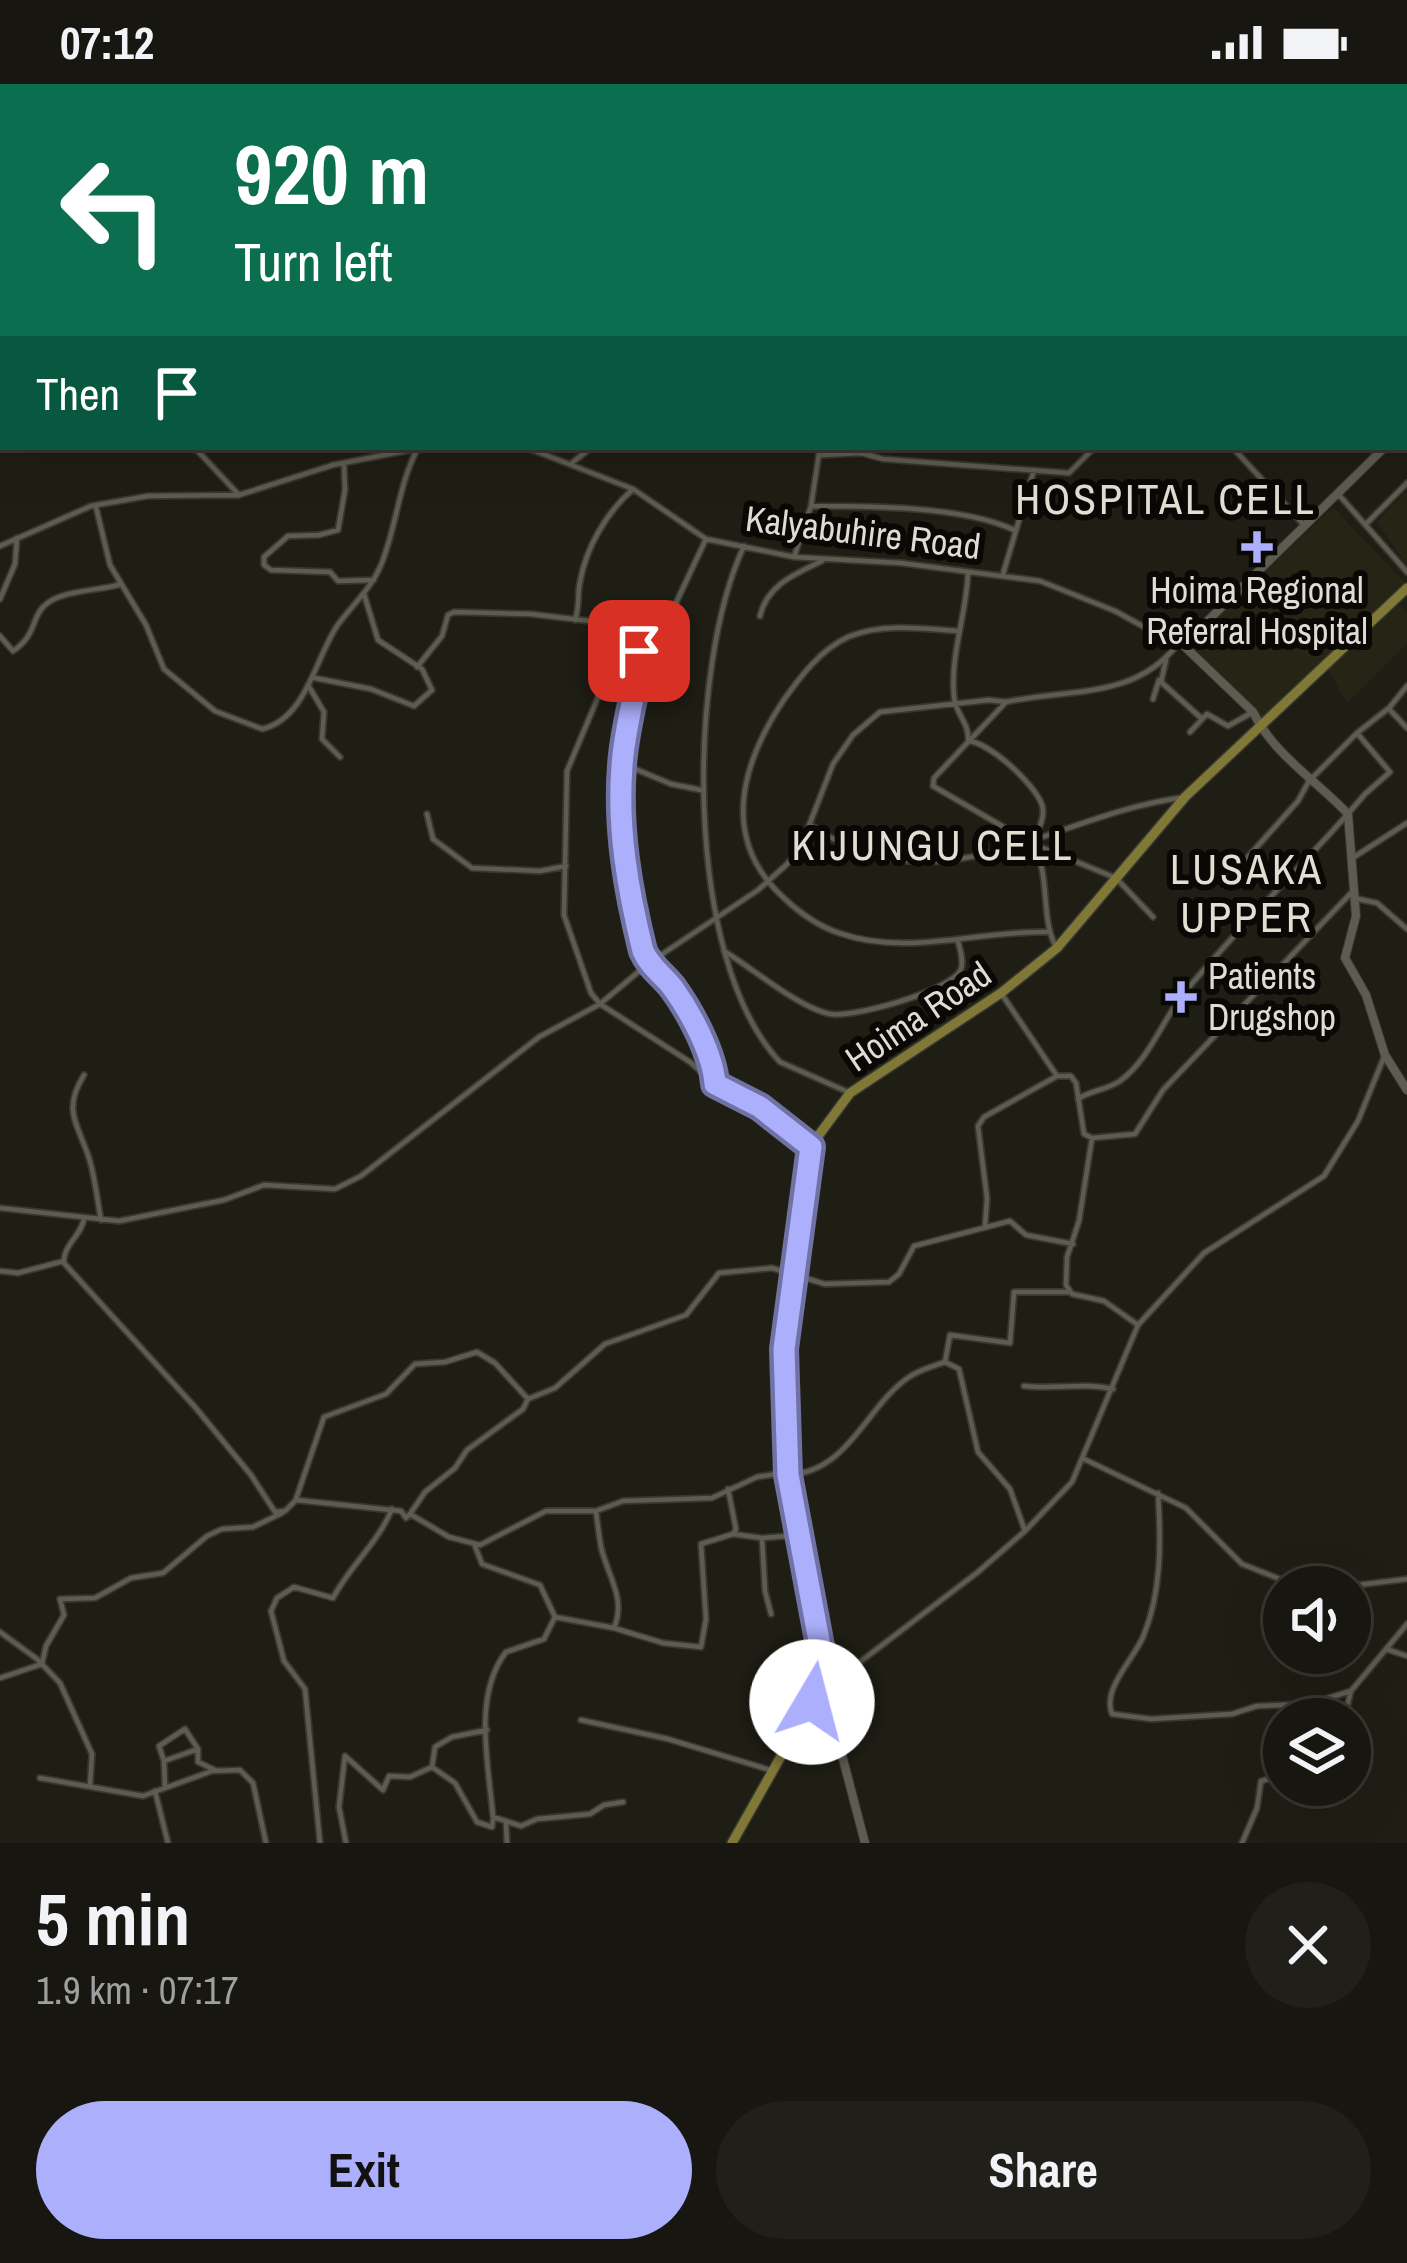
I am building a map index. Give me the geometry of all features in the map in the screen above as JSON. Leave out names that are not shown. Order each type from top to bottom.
[{"type":"main road","name":"Hoima Road","points":[[732,1843],[811,1697],[820,1646],[788,1473],[784,1349],[811,1147],[850,1093],[1001,993],[1057,948],[1185,797],[1407,588]]},
{"type":"street","points":[[197,450],[239,495]]},
{"type":"street","points":[[0,546],[96,507],[148,496],[239,495],[388,450]]},
{"type":"street","points":[[96,507],[118,585],[140,615],[164,669],[215,711],[255,728],[269,728],[283,719],[314,677],[331,637],[374,580],[387,548],[402,483],[421,450]]},
{"type":"street","name":"Kalyabuhire Road","points":[[531,450],[633,489],[706,539],[794,557],[1040,580],[1183,642]]},
{"type":"street","points":[[544,450],[544,457]]},
{"type":"street","points":[[571,463],[588,450]]},
{"type":"street","points":[[883,460],[884,450]]},
{"type":"street","points":[[794,557],[811,506],[821,451],[861,453],[883,460],[1072,472],[1092,450]]},
{"type":"street","points":[[1235,450],[1304,525]]},
{"type":"street","points":[[0,1208],[119,1221],[208,1204],[264,1185],[334,1189],[361,1176],[539,1037],[599,1004],[766,881],[799,851],[833,764],[867,722],[889,709],[1006,702],[1125,685],[1145,675],[1382,450]]},
{"type":"street","points":[[344,466],[338,530],[288,536],[265,557],[264,565],[271,570],[330,572],[338,581],[374,580]]},
{"type":"street","points":[[1003,576],[1034,470]]},
{"type":"street","points":[[1366,524],[1407,483]]},
{"type":"street","points":[[575,620],[580,581],[591,549],[610,513],[633,489]]},
{"type":"street","points":[[1339,494],[1407,572]]},
{"type":"street","points":[[811,506],[882,506],[968,516],[1014,530]]},
{"type":"street","points":[[0,598],[15,565],[17,538]]},
{"type":"street","points":[[621,654],[639,651],[659,639],[706,539]]},
{"type":"street","points":[[744,546],[730,578],[722,615],[702,744],[702,790],[724,951],[749,1020],[772,1054],[850,1093]]},
{"type":"street","points":[[760,616],[764,601],[776,587],[827,558]]},
{"type":"street","points":[[968,572],[957,632],[956,706],[970,729],[968,741]]},
{"type":"street","points":[[0,636],[14,651],[33,633],[39,613],[51,601],[118,585]]},
{"type":"street","points":[[314,677],[371,689],[414,706],[432,689],[417,667],[378,640],[364,594]]},
{"type":"street","points":[[417,667],[442,636],[450,613],[513,613],[627,627],[630,638],[604,678],[568,764],[563,868],[566,923],[599,1004],[690,1062],[715,1084],[760,1107],[811,1147]]},
{"type":"street","points":[[957,632],[890,629],[853,635],[819,657],[762,736],[743,794],[747,842],[766,881],[804,916],[841,934],[894,942],[1048,932]]},
{"type":"street","points":[[1183,642],[1253,712],[1260,727],[1309,781],[1348,814],[1354,857],[1352,900]]},
{"type":"street","points":[[639,651],[622,763],[626,861],[636,921],[649,963],[677,996],[714,1068],[715,1084]]},
{"type":"street","points":[[1153,699],[1168,655]]},
{"type":"street","points":[[1161,674],[1166,689],[1200,718]]},
{"type":"street","points":[[308,685],[324,712],[322,739],[340,757]]},
{"type":"street","points":[[1247,858],[1298,801],[1309,781],[1407,686]]},
{"type":"street","points":[[1006,702],[933,786],[1033,844],[1116,878],[1153,916]]},
{"type":"street","points":[[1389,708],[1407,728]]},
{"type":"street","points":[[1190,731],[1207,714],[1228,726],[1253,712]]},
{"type":"street","points":[[1078,1099],[1112,1085],[1128,1072],[1156,1040],[1182,995],[1390,772],[1358,733]]},
{"type":"street","points":[[968,741],[980,741],[1038,797],[1043,817],[1033,844]]},
{"type":"street","points":[[622,763],[671,784],[702,790]]},
{"type":"street","points":[[811,825],[854,851],[901,862],[970,857],[1033,844],[1106,816],[1185,797]]},
{"type":"street","points":[[427,814],[433,838],[467,866],[540,872],[563,868]]},
{"type":"street","points":[[1354,857],[1407,823]]},
{"type":"street","points":[[1033,844],[1048,904],[1048,932],[1057,948]]},
{"type":"street","points":[[985,1229],[987,1198],[979,1122],[1057,1076],[1074,1079],[1082,1129],[1092,1138],[1135,1134],[1163,1090],[1355,887]]},
{"type":"street","points":[[1352,900],[1370,900],[1407,928]]},
{"type":"street","points":[[1352,900],[1355,924],[1346,958],[1360,980],[1385,1055],[1407,1090]]},
{"type":"street","points":[[724,951],[826,1013],[856,1014],[954,978],[963,962],[958,940]]},
{"type":"street","points":[[1001,993],[1057,1076]]},
{"type":"street","points":[[865,1843],[827,1709],[835,1681],[1025,1532],[1072,1482],[1138,1325],[1204,1253],[1324,1176],[1358,1120],[1385,1055]]},
{"type":"street","points":[[84,1075],[72,1095],[72,1114],[88,1156],[101,1220]]},
{"type":"street","points":[[1069,1292],[1066,1257],[1073,1244],[1092,1138]]},
{"type":"street","points":[[84,1216],[64,1261],[206,1420],[266,1503],[282,1513]]},
{"type":"street","points":[[406,1518],[418,1499],[455,1468],[467,1450],[523,1409],[528,1399],[555,1388],[605,1344],[681,1319],[719,1273],[772,1268],[825,1284],[889,1282],[899,1274],[914,1246],[1010,1221],[1026,1235],[1073,1244]]},
{"type":"street","points":[[0,1271],[18,1274],[64,1261]]},
{"type":"street","points":[[945,1362],[950,1335],[1010,1343],[1014,1292],[1069,1292],[1104,1300],[1138,1325]]},
{"type":"street","points":[[42,1664],[46,1646],[64,1615],[60,1599],[95,1598],[131,1578],[163,1573],[222,1528],[253,1527],[282,1513],[296,1500],[323,1417],[386,1394],[418,1363],[480,1353],[528,1399]]},
{"type":"street","points":[[406,1518],[410,1514],[449,1537],[474,1544],[494,1541],[546,1511],[596,1511],[623,1502],[712,1498],[757,1477],[805,1474],[837,1455],[908,1377],[945,1362],[959,1369],[978,1452],[1010,1489],[1025,1532]]},
{"type":"street","points":[[1024,1386],[1058,1390],[1093,1384],[1114,1389]]},
{"type":"street","points":[[1084,1459],[1186,1508],[1242,1564],[1263,1572]]},
{"type":"street","points":[[728,1489],[736,1528],[733,1534]]},
{"type":"street","points":[[1158,1493],[1158,1580],[1143,1637],[1109,1698],[1112,1714],[1151,1719],[1232,1714],[1258,1706],[1309,1704],[1351,1691]]},
{"type":"street","points":[[296,1500],[401,1511],[406,1518]]},
{"type":"street","points":[[320,1843],[304,1689],[284,1661],[272,1611],[277,1598],[294,1587],[333,1598],[340,1581],[373,1544],[392,1510]]},
{"type":"street","points":[[596,1511],[602,1549],[616,1589],[614,1628]]},
{"type":"street","points":[[555,1616],[663,1643],[702,1646],[706,1619],[701,1544],[733,1534],[762,1538],[799,1534]]},
{"type":"street","points":[[762,1538],[771,1614]]},
{"type":"street","points":[[474,1544],[482,1564],[539,1585],[555,1616]]},
{"type":"street","points":[[1371,1583],[1407,1579]]},
{"type":"street","points":[[432,1767],[455,1783],[477,1822],[492,1827],[489,1686],[501,1658],[514,1647],[544,1639],[555,1616]]},
{"type":"street","points":[[1349,1698],[1407,1624]]},
{"type":"street","points":[[0,1632],[60,1683],[79,1730],[89,1742],[90,1785]]},
{"type":"street","points":[[1386,1649],[1407,1656]]},
{"type":"street","points":[[0,1678],[42,1664]]},
{"type":"street","points":[[811,1697],[827,1709]]},
{"type":"street","points":[[581,1720],[668,1739],[770,1770]]},
{"type":"street","points":[[165,1788],[160,1746],[185,1729],[198,1749],[198,1762],[214,1770]]},
{"type":"street","points":[[432,1767],[435,1747],[445,1739],[487,1730]]},
{"type":"street","points":[[164,1761],[198,1749]]},
{"type":"street","points":[[346,1843],[338,1807],[345,1756],[383,1790],[389,1776],[410,1777],[432,1767]]},
{"type":"street","points":[[40,1778],[139,1796],[214,1770],[240,1770],[250,1776],[266,1843]]},
{"type":"street","points":[[1242,1843],[1263,1780]]},
{"type":"street","points":[[154,1790],[168,1843]]},
{"type":"street","points":[[493,1817],[521,1826],[536,1819],[590,1814],[604,1805],[623,1802]]},
{"type":"street","points":[[506,1824],[507,1843]]},
{"type":"shaded area","points":[[1407,490],[1407,566],[1377,522]]},
{"type":"shaded area","points":[[1333,507],[1405,583],[1262,717],[1189,644]]},
{"type":"shaded area","points":[[1396,602],[1407,612],[1407,643],[1347,703],[1328,670]]},
{"type":"place","name":"Hoima Regional Referral Hospital","points":[[1257,547]]},
{"type":"place","name":"Patients Drugshop","points":[[1181,997]]},
{"type":"district","name":"HOSPITAL CELL","points":[[1166,499]]},
{"type":"district","name":"KIJUNGU CELL","points":[[933,845]]},
{"type":"district","name":"LUSAKA UPPER","points":[[1247,893]]},
{"type":"route","points":[[639,651],[621,793],[626,861],[643,951],[677,996],[714,1068],[715,1084],[774,1116],[811,1147],[784,1349],[784,1431],[788,1475],[818,1626],[820,1646],[809,1690],[816,1694],[812,1702]]}]
